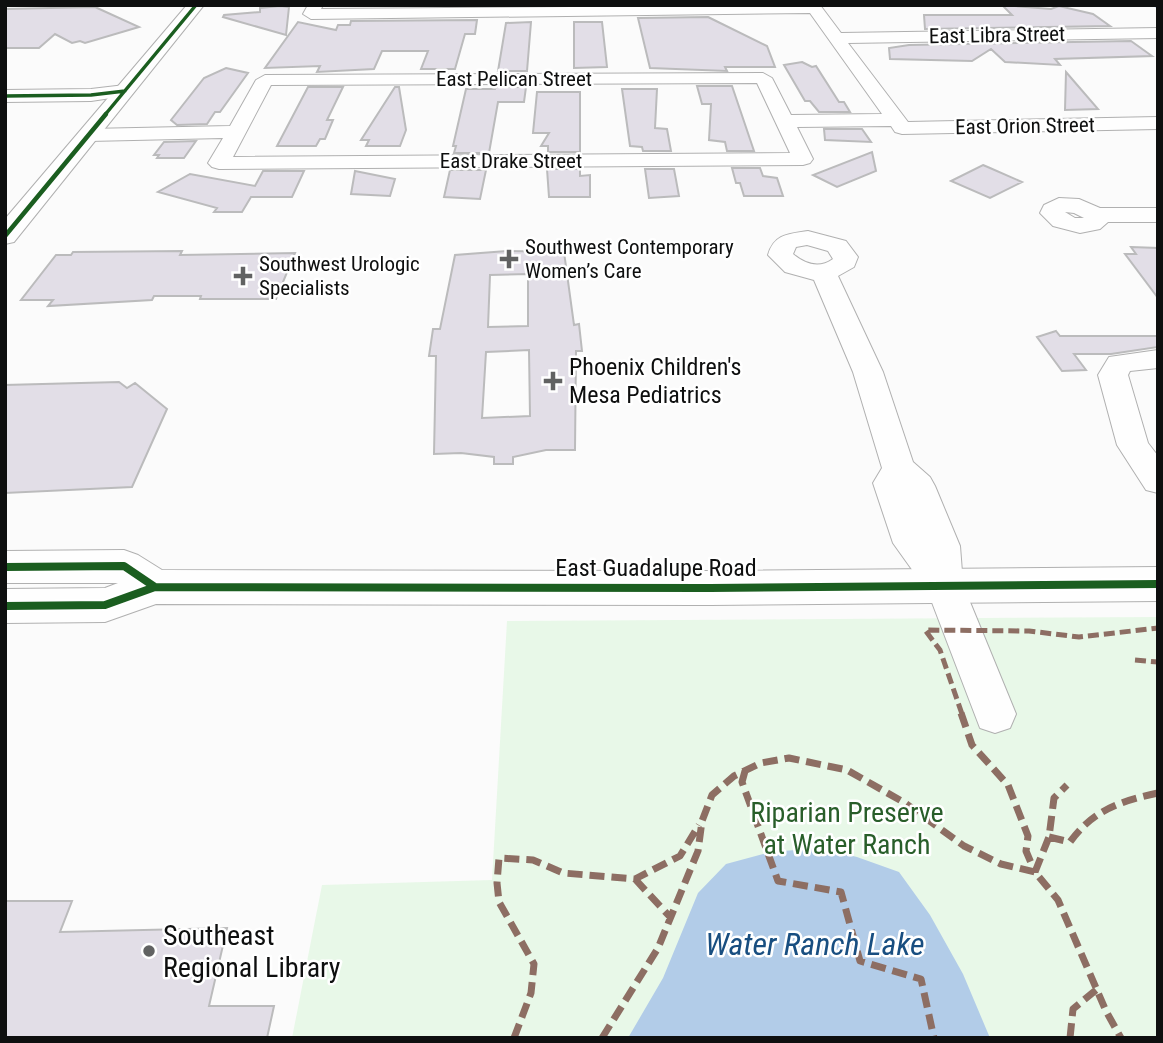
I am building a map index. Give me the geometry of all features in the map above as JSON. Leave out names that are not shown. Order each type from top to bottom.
[{"type":"main road","points":[[5,236],[195,5]]},
{"type":"main road","points":[[5,567],[124,566],[155,587]]},
{"type":"main road","name":"East Guadalupe Road","points":[[5,606],[105,605],[155,587],[710,588],[1158,584]]},
{"type":"street","points":[[314,10],[813,7],[896,120]]},
{"type":"street","name":"East Libra Street","points":[[837,38],[1158,33]]},
{"type":"street","name":"East Pelican Street","points":[[238,128],[265,80],[764,78],[786,121]]},
{"type":"street","points":[[5,91],[125,91]]},
{"type":"street","points":[[5,96],[91,95],[125,91]]},
{"type":"street","points":[[786,121],[896,120]]},
{"type":"street","name":"East Orion Street","points":[[896,120],[902,128],[1158,123]]},
{"type":"street","name":"East Drake Street","points":[[238,128],[219,163],[803,159],[786,121]]},
{"type":"street","points":[[92,132],[238,128]]},
{"type":"street","points":[[1096,215],[1158,215]]},
{"type":"street","points":[[823,272],[867,372],[898,468],[890,484],[911,543],[944,585],[995,714]]},
{"type":"street","points":[[1158,359],[1119,363],[1113,375],[1118,402],[1133,445],[1158,481]]},
{"type":"green space","name":"Riparian Preserve at Water Ranch","points":[[1158,617],[1158,1038],[292,1038],[322,885],[492,880],[507,621]]},
{"type":"water","name":"Water Ranch Lake","points":[[820,848],[857,857],[899,872],[930,915],[963,974],[990,1038],[628,1038],[663,978],[698,893],[726,864],[771,852]]},
{"type":"building","points":[[1002,5],[1051,9],[1059,6],[1093,14],[1110,26],[925,29],[924,15],[1012,15]]},
{"type":"building","points":[[95,7],[139,27],[85,43],[72,43],[55,34],[39,48],[5,48],[5,9]]},
{"type":"building","points":[[289,7],[286,35],[223,17],[260,12],[260,8]]},
{"type":"building","points":[[708,17],[767,46],[775,67],[725,67],[727,71],[650,68],[638,18]]},
{"type":"building","points":[[477,20],[475,34],[465,34],[455,69],[421,69],[428,51],[382,51],[374,69],[317,72],[320,66],[265,68],[298,22],[336,30],[338,25],[350,25],[351,21]]},
{"type":"building","points":[[531,22],[527,71],[498,71],[506,23]]},
{"type":"building","points":[[574,22],[602,22],[607,67],[574,68]]},
{"type":"building","points":[[1131,41],[1152,56],[1055,59],[1060,65],[1005,62],[991,49],[972,61],[890,59],[889,48],[909,45]]},
{"type":"building","points":[[802,62],[816,66],[839,102],[844,102],[850,112],[819,112],[810,101],[805,101],[784,65]]},
{"type":"building","points":[[226,68],[248,73],[220,112],[215,112],[207,124],[177,125],[171,120],[204,78]]},
{"type":"building","points":[[1066,72],[1098,109],[1065,110]]},
{"type":"building","points":[[697,86],[732,86],[754,151],[727,151],[725,142],[709,140],[711,104],[702,104]]},
{"type":"building","points":[[308,87],[343,87],[327,120],[333,120],[325,139],[320,139],[316,146],[277,146]]},
{"type":"building","points":[[395,87],[399,87],[406,130],[400,146],[366,146],[369,140],[361,140]]},
{"type":"building","points":[[526,87],[524,102],[498,102],[489,153],[454,153],[456,146],[453,146],[466,89]]},
{"type":"building","points":[[622,89],[657,89],[655,128],[667,129],[671,151],[643,151],[642,147],[630,146]]},
{"type":"building","points":[[537,92],[580,92],[580,152],[548,152],[548,146],[541,146],[549,133],[533,133]]},
{"type":"building","points":[[824,129],[862,129],[871,142],[825,140]]},
{"type":"building","points":[[196,141],[184,158],[157,158],[159,155],[154,155],[164,142]]},
{"type":"building","points":[[872,152],[876,171],[837,187],[813,175]]},
{"type":"building","points":[[983,165],[1022,182],[990,198],[951,181]]},
{"type":"building","points":[[732,168],[760,168],[763,176],[777,178],[783,196],[744,196],[740,183],[736,183]]},
{"type":"building","points":[[547,169],[580,169],[580,176],[590,175],[590,197],[549,197]]},
{"type":"building","points":[[645,169],[674,169],[679,196],[649,198]]},
{"type":"building","points":[[450,170],[486,170],[480,199],[444,197]]},
{"type":"building","points":[[263,171],[304,171],[292,197],[251,197],[242,212],[214,212],[217,208],[158,192],[190,174],[255,186]]},
{"type":"building","points":[[355,171],[395,179],[390,196],[351,194]]},
{"type":"building","points":[[1131,247],[1158,248],[1158,298],[1125,254],[1136,254]]},
{"type":"building","points":[[182,251],[180,255],[295,253],[276,299],[154,296],[152,300],[48,306],[53,300],[21,300],[56,255],[71,255],[73,252]]},
{"type":"building","points":[[507,251],[564,252],[574,325],[579,324],[582,351],[576,351],[575,450],[546,450],[513,457],[513,464],[494,464],[494,457],[461,453],[434,454],[436,356],[429,356],[433,329],[440,329],[455,255]],"holes":[[[528,274],[528,326],[488,327],[490,275]],[[529,350],[530,416],[482,418],[486,352]]]},
{"type":"building","points":[[1056,331],[1060,336],[1158,336],[1158,347],[1111,354],[1074,354],[1086,370],[1062,371],[1037,337]]},
{"type":"building","points":[[119,382],[127,388],[135,383],[167,409],[132,487],[5,493],[5,385]]},
{"type":"building","name":"Southeast Regional Library","points":[[5,901],[72,901],[60,932],[227,928],[209,1006],[274,1006],[267,1038],[5,1038]]},
{"type":"marked path","points":[[1035,872],[1026,851],[1028,836],[1008,785],[972,745],[940,650],[925,630],[1029,631],[1079,637],[1158,628]]},
{"type":"marked path","points":[[1135,660],[1158,662]]},
{"type":"marked path","points":[[602,1038],[658,948],[698,851],[702,821],[712,795],[734,776],[761,763],[789,758],[847,770],[905,803],[964,846],[1001,864],[1035,872],[1058,900],[1106,1011],[1121,1038]]},
{"type":"marked path","points":[[745,771],[742,782],[778,881],[841,892],[860,961],[921,979],[934,1038]]},
{"type":"marked path","points":[[1035,872],[1049,837],[1054,798],[1067,785]]},
{"type":"marked path","points":[[1049,837],[1070,842],[1097,813],[1119,803],[1158,793]]},
{"type":"marked path","points":[[514,1038],[531,993],[534,964],[499,902],[499,858],[533,860],[563,873],[635,879],[680,856],[699,825]]},
{"type":"marked path","points":[[635,879],[671,918]]},
{"type":"marked path","points":[[1070,1038],[1073,1009],[1096,990]]},
{"type":"cycle path","points":[[5,236],[196,5]]},
{"type":"cycle path","points":[[5,96],[91,95],[125,91]]},
{"type":"cycle path","points":[[5,567],[124,566],[155,587]]},
{"type":"cycle path","points":[[5,606],[105,605],[155,587],[710,588],[1158,584]]},
{"type":"place","name":"Southwest Contemporary Women’s Care","points":[[509,259]]},
{"type":"place","name":"Southwest Urologic Specialists","points":[[243,276]]},
{"type":"place","name":"Phoenix Children's Mesa Pediatrics","points":[[553,381]]},
{"type":"place","name":"Southeast Regional Library","points":[[149,951]]}]
